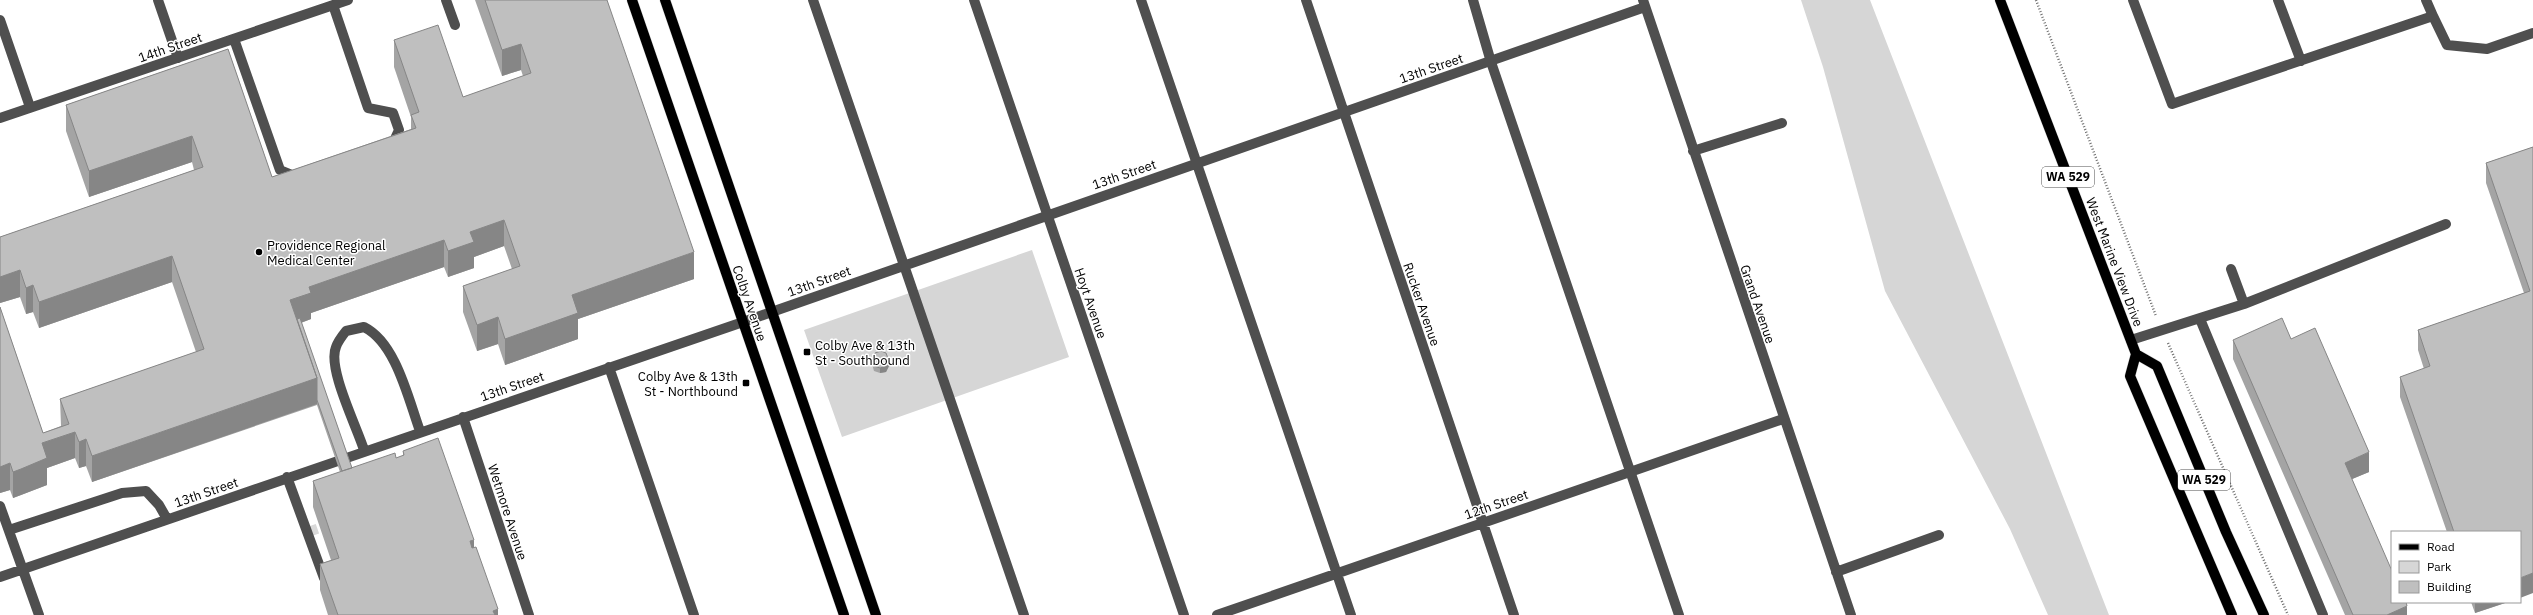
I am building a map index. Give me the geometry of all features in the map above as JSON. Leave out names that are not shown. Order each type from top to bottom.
[{"type":"main road","name":"Colby Avenue","points":[[632,0],[844,615]]},
{"type":"main road","name":"Colby Avenue","points":[[665,0],[876,615]]},
{"type":"main road","name":"West Marine View Drive","points":[[2000,0],[2136,354]]},
{"type":"main road","name":"WA 529","points":[[2232,615],[2130,376],[2136,354],[2157,366],[2226,532],[2264,615]]},
{"type":"street","points":[[158,0],[178,58]]},
{"type":"street","name":"14th Street","points":[[0,118],[234,39],[327,4],[348,0]]},
{"type":"street","points":[[446,0],[454,25]]},
{"type":"street","points":[[813,0],[1024,615]]},
{"type":"street","name":"Hoyt Avenue","points":[[974,0],[1184,615]]},
{"type":"street","points":[[1141,0],[1351,615]]},
{"type":"street","name":"Rucker Avenue","points":[[1306,0],[1514,615]]},
{"type":"street","points":[[1473,0],[1491,62],[1629,472],[1679,615]]},
{"type":"street","points":[[2133,0],[2172,104],[2432,16]]},
{"type":"street","points":[[2278,0],[2301,61]]},
{"type":"street","points":[[2426,0],[2432,16],[2447,45],[2487,49],[2533,33]]},
{"type":"street","points":[[327,4],[368,108],[393,113],[400,130],[394,144],[379,149]]},
{"type":"street","name":"13th Street","points":[[0,576],[463,416],[772,312],[904,264],[1197,162],[1491,62],[1644,4]]},
{"type":"street","name":"Grand Avenue","points":[[1644,4],[1783,419],[1851,615]]},
{"type":"street","points":[[0,20],[30,107]]},
{"type":"street","points":[[234,39],[280,170],[295,178],[309,173]]},
{"type":"street","points":[[1693,151],[1782,123]]},
{"type":"street","points":[[2131,340],[2244,304],[2446,224]]},
{"type":"street","points":[[2231,269],[2244,304]]},
{"type":"street","points":[[2200,318],[2323,615]]},
{"type":"street","points":[[364,450],[357,427],[336,376],[335,348],[346,331],[364,327],[374,332],[392,356],[420,431]]},
{"type":"street","points":[[609,367],[694,615]]},
{"type":"street","name":"Wetmore Avenue","points":[[463,416],[529,615]]},
{"type":"street","name":"12th Street","points":[[1216,615],[1783,419]]},
{"type":"street","points":[[287,477],[327,586]]},
{"type":"street","points":[[9,530],[122,493],[146,491],[159,505],[167,519]]},
{"type":"street","points":[[0,506],[39,615]]},
{"type":"street","points":[[1836,572],[1939,535]]},
{"type":"path","points":[[2036,0],[2162,330],[2288,615]]},
{"type":"green space","points":[[1801,0],[1870,0],[2109,615],[2048,615],[2010,529],[1885,291],[1823,67]]},
{"type":"green space","points":[[1032,250],[1069,357],[842,437],[804,330]]},
{"type":"building","name":"Providence Regional Medical Center","points":[[485,0],[607,0],[694,252],[572,295],[578,313],[505,339],[498,317],[477,325],[463,286],[520,266],[504,220],[470,232],[474,242],[448,251],[444,240],[309,287],[311,293],[290,300],[317,378],[92,456],[86,439],[79,442],[75,432],[42,443],[47,458],[13,472],[10,463],[0,467],[0,307],[43,433],[69,424],[60,399],[204,349],[172,256],[39,302],[33,285],[26,288],[20,270],[0,277],[0,237],[203,167],[192,136],[89,171],[66,105],[228,49],[272,177],[416,128],[411,115],[419,112],[394,40],[438,25],[463,97],[531,73],[521,44],[502,50]]},
{"type":"building","points":[[2533,147],[2533,573],[2521,578],[2521,531],[2454,531],[2400,377],[2430,366],[2418,330],[2530,291],[2486,163]]},
{"type":"building","points":[[300,318],[352,468],[342,471],[317,400],[317,378],[297,319]]},
{"type":"building","points":[[2282,318],[2291,339],[2315,328],[2369,452],[2345,463],[2391,569],[2391,603],[2406,603],[2407,606],[2387,615],[2353,615],[2233,340]]},
{"type":"building","points":[[881,351],[886,353],[889,361],[886,366],[880,368],[874,366],[872,359],[875,353]]},
{"type":"building","points":[[438,438],[474,540],[470,541],[472,548],[476,547],[498,609],[493,611],[495,615],[338,615],[320,564],[339,558],[313,481],[395,453],[396,458],[404,455],[403,451]]},
{"type":"tunnel","points":[[308,532],[325,526],[332,531]]},
{"type":"place","name":"Providence Regional Medical Center","points":[[259,252]]},
{"type":"place","name":"Colby Ave & 13th St - Southbound","points":[[807,352]]},
{"type":"place","name":"Colby Ave & 13th St - Northbound","points":[[746,383]]}]
